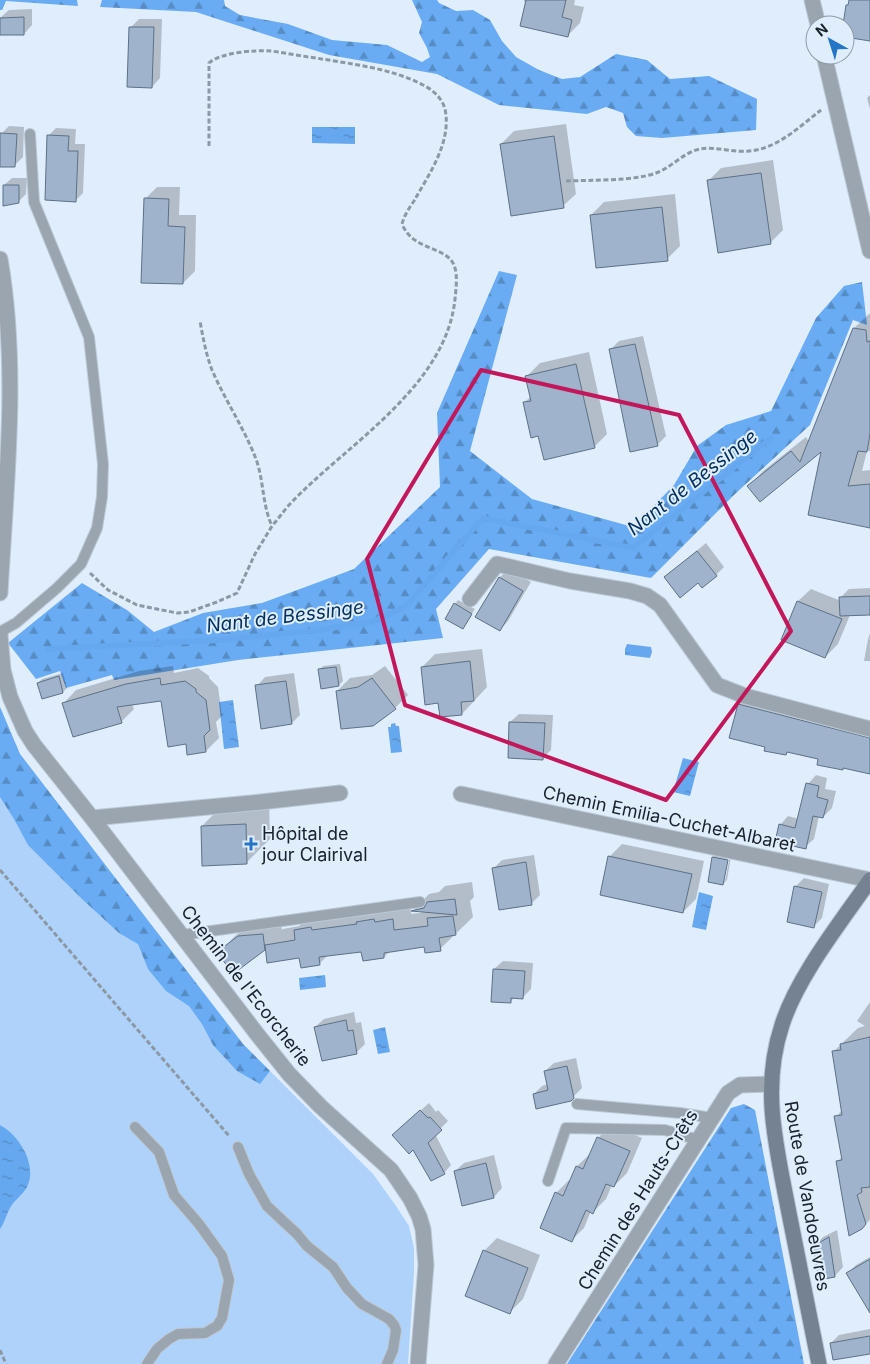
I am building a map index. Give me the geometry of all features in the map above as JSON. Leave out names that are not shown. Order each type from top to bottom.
[{"type":"main road","name":"Route de Vandoeuvres","points":[[820,1364],[777,1150],[771,1108],[770,1084],[775,1046],[790,1005],[813,964],[870,880]]},
{"type":"street","points":[[812,0],[816,15]]},
{"type":"street","points":[[826,65],[870,251]]},
{"type":"street","points":[[0,259],[8,329],[10,417],[0,593]]},
{"type":"street","points":[[470,599],[497,564],[647,596],[660,605],[717,685],[745,696],[870,730]]},
{"type":"street","name":"Chemin de l'Ecorcherie","points":[[0,633],[6,684],[15,710],[34,745],[290,1074],[320,1106],[391,1170],[410,1198],[423,1229],[426,1265],[418,1364]]},
{"type":"street","points":[[92,818],[340,793]]},
{"type":"street","name":"Chemin Emilia-Cuchet-Albaret","points":[[462,794],[870,880]]},
{"type":"street","name":"Chemin des Hauts-Crêts","points":[[556,1364],[728,1093],[733,1088],[749,1084],[770,1084]]},
{"type":"lane","points":[[0,633],[57,588],[81,564],[97,528],[102,497],[103,464],[89,337],[34,202],[30,134]]},
{"type":"lane","points":[[182,935],[420,902]]},
{"type":"lane","points":[[576,1104],[680,1112],[712,1118]]},
{"type":"lane","points":[[135,1127],[159,1152],[167,1170],[174,1195],[199,1224],[222,1256],[229,1280],[222,1318],[217,1326],[206,1333],[178,1334],[158,1349],[147,1364]]},
{"type":"lane","points":[[548,1181],[566,1128],[664,1130],[698,1140]]},
{"type":"lane","points":[[238,1147],[267,1206],[307,1246],[332,1267],[347,1288],[362,1304],[394,1325],[396,1330],[393,1350],[387,1364]]},
{"type":"path","points":[[81,564],[108,590],[137,605],[178,613],[189,612],[232,596],[236,593],[255,554],[272,526],[289,506],[306,488],[390,413],[423,374],[436,355],[454,309],[456,286],[455,267],[452,261],[446,256],[413,240],[402,224],[440,151],[445,129],[445,111],[439,98],[432,90],[412,79],[350,63],[270,51],[223,56],[209,63],[209,146]]},
{"type":"path","points":[[566,181],[643,177],[657,173],[697,150],[709,148],[749,151],[770,146],[789,135],[834,100]]},
{"type":"path","points":[[200,322],[205,349],[212,370],[256,460],[261,477],[265,507],[272,526]]},
{"type":"path","points":[[0,870],[238,1147]]},
{"type":"path","points":[[0,1350],[6,1364]]},
{"type":"highlighted area","points":[[481,370],[679,415],[791,631],[666,800],[405,705],[367,559]]},
{"type":"shaded area","points":[[0,707],[20,754],[243,1044],[373,1174],[409,1226],[414,1248],[414,1273],[408,1364],[0,1364]]},
{"type":"green space","points":[[0,0],[77,0],[78,6],[6,1],[2,10],[0,10]]},
{"type":"green space","points":[[102,0],[224,0],[225,6],[240,15],[288,24],[332,40],[387,45],[422,62],[430,57],[419,33],[422,22],[412,0],[437,0],[439,3],[456,11],[473,10],[490,20],[502,41],[516,57],[539,70],[562,79],[580,77],[616,54],[647,60],[670,79],[709,76],[757,99],[756,130],[662,138],[636,136],[627,127],[623,113],[606,107],[587,114],[499,105],[437,74],[329,55],[196,12],[100,7]]},
{"type":"green space","points":[[499,271],[517,275],[470,451],[532,499],[633,527],[674,485],[697,446],[726,425],[771,411],[816,318],[844,286],[862,282],[867,325],[853,320],[810,425],[735,494],[651,578],[489,549],[436,609],[443,638],[238,660],[114,680],[112,675],[66,688],[60,671],[36,679],[8,643],[82,583],[127,610],[154,632],[203,613],[262,603],[354,569],[440,487],[437,413]]},
{"type":"green space","points":[[0,707],[20,754],[243,1044],[270,1071],[260,1084],[237,1071],[213,1045],[202,1024],[189,1006],[166,991],[148,969],[138,944],[119,933],[28,845],[0,797]]},
{"type":"green space","points":[[744,1104],[755,1110],[804,1364],[567,1364],[731,1108]]},
{"type":"water","points":[[312,127],[355,127],[355,144],[312,143]]},
{"type":"water","points":[[627,644],[651,647],[650,658],[625,655]]},
{"type":"water","points":[[233,700],[239,747],[224,749],[219,702]]},
{"type":"water","points":[[395,723],[396,726],[399,726],[402,752],[391,753],[388,727]]},
{"type":"water","points":[[683,758],[699,762],[690,796],[673,792]]},
{"type":"water","points":[[699,892],[713,896],[706,930],[692,927]]},
{"type":"water","points":[[325,975],[326,987],[300,990],[299,978]]},
{"type":"water","points":[[385,1027],[390,1052],[378,1054],[373,1030]]},
{"type":"water","points":[[0,1125],[20,1143],[28,1160],[30,1178],[27,1187],[12,1205],[0,1229]]},
{"type":"building","points":[[526,0],[566,0],[562,17],[572,20],[568,37],[520,26]]},
{"type":"building","points":[[849,0],[870,0],[870,41],[855,39],[855,15],[844,15],[846,5],[848,5]]},
{"type":"building","points":[[24,17],[24,35],[0,35],[0,18]]},
{"type":"building","points":[[129,27],[154,27],[152,88],[127,87]]},
{"type":"building","points":[[0,133],[17,134],[15,167],[0,167]]},
{"type":"building","points":[[47,135],[69,136],[68,151],[78,151],[76,202],[45,200]]},
{"type":"building","points":[[554,136],[564,208],[511,216],[500,144]]},
{"type":"building","points":[[761,173],[771,244],[718,253],[707,180]]},
{"type":"building","points":[[3,185],[19,185],[19,203],[3,206]]},
{"type":"building","points":[[144,198],[169,199],[168,226],[185,227],[183,284],[141,283]]},
{"type":"building","points":[[662,207],[668,261],[596,268],[590,215]]},
{"type":"building","points":[[853,328],[866,330],[867,342],[870,341],[870,434],[867,452],[858,451],[848,486],[870,484],[870,528],[808,515],[821,452],[760,502],[747,486],[791,451],[800,462]]},
{"type":"building","points":[[635,344],[658,446],[630,452],[609,349]]},
{"type":"building","points":[[576,364],[595,448],[544,460],[538,436],[531,438],[523,402],[531,401],[525,376]]},
{"type":"building","points":[[697,551],[717,576],[702,588],[698,583],[680,598],[664,577]]},
{"type":"building","points":[[499,577],[523,591],[500,631],[475,617]]},
{"type":"building","points":[[870,596],[870,615],[840,616],[839,597]]},
{"type":"building","points":[[797,601],[842,619],[825,658],[781,640]]},
{"type":"building","points":[[454,603],[472,614],[463,629],[445,619]]},
{"type":"building","points":[[470,661],[474,701],[461,702],[462,715],[440,717],[438,703],[425,705],[421,667]]},
{"type":"building","points":[[336,667],[339,686],[321,689],[318,669]]},
{"type":"building","points":[[59,676],[63,693],[42,699],[37,683]]},
{"type":"building","points":[[160,678],[161,685],[185,681],[206,700],[210,730],[204,736],[206,752],[187,755],[186,744],[168,747],[161,701],[117,707],[122,723],[73,737],[62,703],[126,684]]},
{"type":"building","points":[[372,678],[396,709],[373,726],[341,729],[336,691],[358,687]]},
{"type":"building","points":[[286,681],[292,724],[261,729],[255,685]]},
{"type":"building","points":[[738,704],[870,738],[870,774],[817,765],[818,759],[787,752],[786,755],[764,751],[765,747],[729,738]]},
{"type":"building","points":[[509,722],[545,723],[543,760],[508,758]]},
{"type":"building","points":[[806,783],[819,786],[817,797],[828,800],[823,818],[813,816],[806,849],[775,842],[779,824],[795,828]]},
{"type":"building","points":[[246,824],[247,864],[202,866],[201,826]]},
{"type":"building","points":[[608,856],[692,874],[683,913],[600,895]]},
{"type":"building","points":[[712,857],[728,860],[723,885],[708,882]]},
{"type":"building","points":[[526,862],[532,905],[499,910],[492,868]]},
{"type":"building","points":[[794,886],[822,892],[814,928],[787,922]]},
{"type":"building","points":[[455,899],[457,915],[411,911],[424,908],[427,902]]},
{"type":"building","points":[[453,916],[456,935],[439,938],[441,951],[425,953],[424,947],[384,953],[384,958],[363,961],[361,952],[319,957],[320,965],[301,968],[299,958],[267,963],[265,945],[295,940],[294,930],[311,927],[312,930],[357,924],[356,922],[374,919],[375,922],[393,919],[394,930],[428,926],[427,918]]},
{"type":"building","points":[[263,934],[265,950],[233,974],[217,952],[238,936]]},
{"type":"building","points":[[493,969],[525,971],[523,999],[511,998],[511,1003],[491,1002]]},
{"type":"building","points":[[346,1020],[348,1031],[353,1030],[357,1054],[322,1061],[314,1027]]},
{"type":"building","points":[[870,1037],[870,1187],[861,1188],[862,1192],[857,1195],[866,1224],[862,1229],[849,1236],[836,1161],[842,1160],[834,1116],[842,1115],[832,1051],[841,1050],[840,1044]]},
{"type":"building","points":[[567,1066],[574,1098],[571,1101],[536,1109],[533,1094],[548,1090],[544,1071]]},
{"type":"building","points":[[420,1110],[428,1118],[430,1117],[442,1130],[428,1143],[445,1174],[431,1181],[413,1150],[409,1154],[392,1135]]},
{"type":"building","points":[[597,1137],[630,1151],[614,1187],[606,1184],[593,1214],[586,1210],[572,1242],[540,1228],[555,1192],[563,1196],[576,1166],[583,1169]]},
{"type":"building","points":[[486,1163],[494,1198],[462,1206],[454,1171]]},
{"type":"building","points":[[829,1237],[835,1277],[819,1280],[813,1246]]},
{"type":"building","points":[[483,1250],[528,1268],[510,1314],[465,1296]]},
{"type":"building","points":[[870,1259],[870,1313],[846,1273]]},
{"type":"building","points":[[870,1336],[870,1354],[833,1360],[830,1343]]},
{"type":"waterway","name":"Nant de Bessinge","points":[[48,649],[219,640],[319,630],[372,622],[406,606],[483,518],[633,548],[771,438]]},
{"type":"place","name":"Hôpital de jour Clairival","points":[[251,844]]}]
